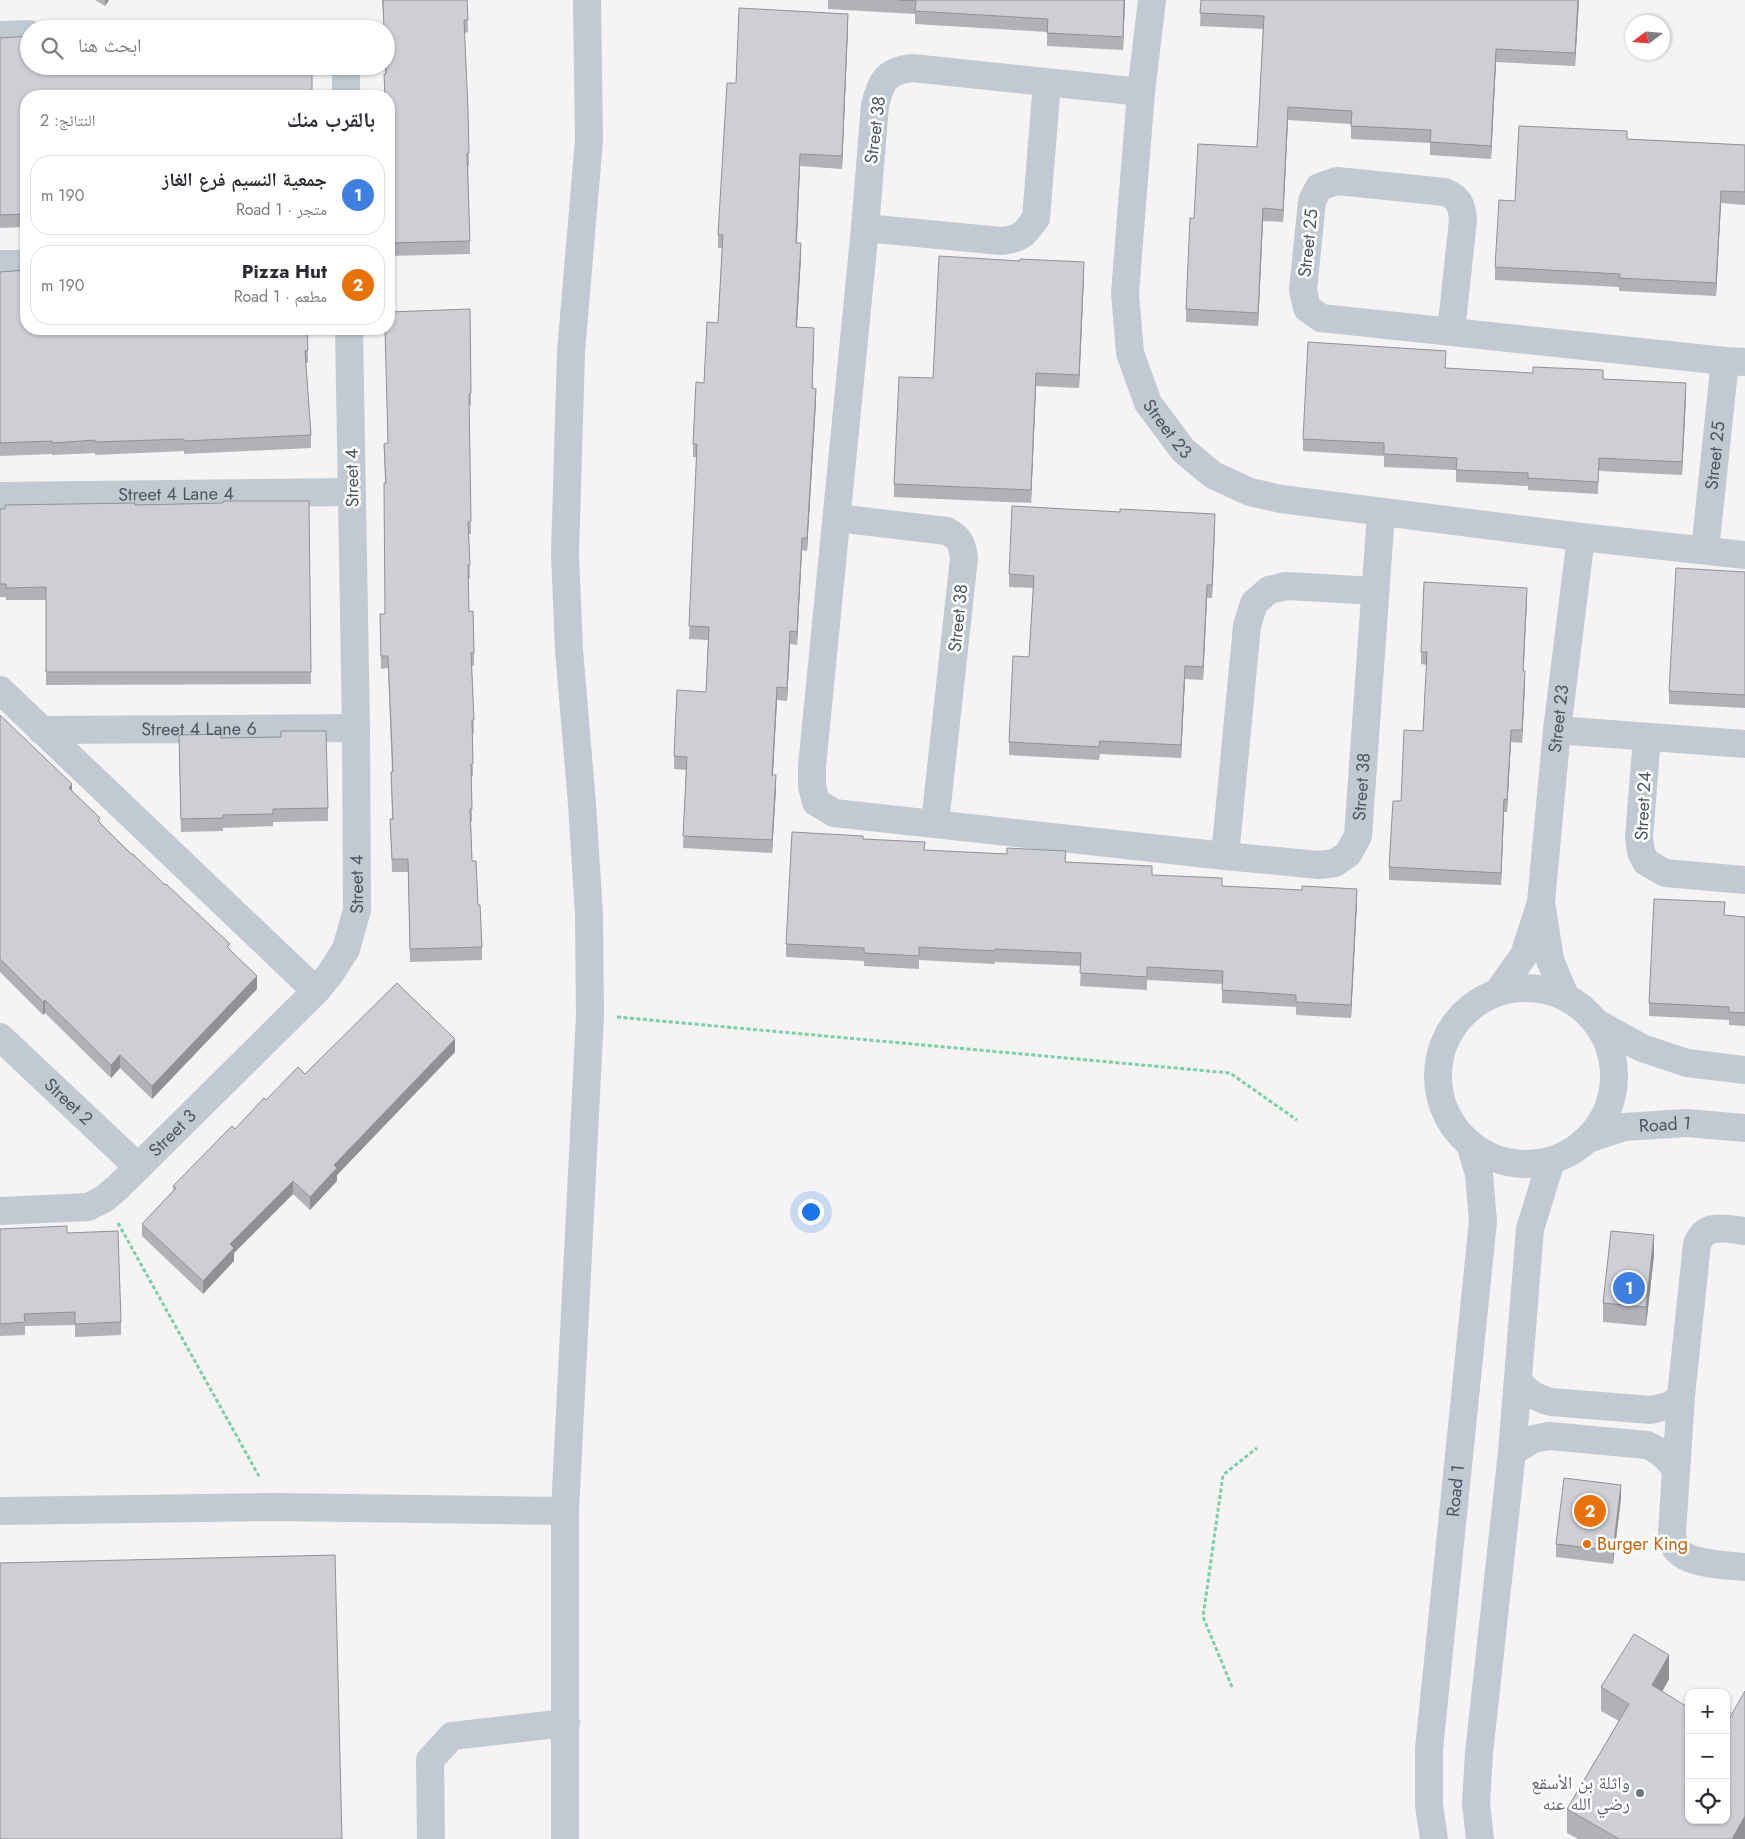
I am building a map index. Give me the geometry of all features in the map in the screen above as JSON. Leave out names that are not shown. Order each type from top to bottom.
[{"type":"street","points":[[564,1839],[566,1723],[565,1512],[590,1015],[589,914],[582,804],[568,650],[565,554],[571,352],[589,140],[587,0]]},
{"type":"street","name":"Street 23","points":[[1152,0],[1141,92],[1125,294],[1130,353],[1148,403],[1183,450],[1213,475],[1250,492],[1281,499],[1581,537],[1745,555]]},
{"type":"street","points":[[0,34],[20,34]]},
{"type":"street","name":"Street 38","points":[[1141,92],[912,68],[897,70],[887,76],[879,89],[875,105],[865,228],[812,766],[812,786],[816,802],[834,813],[1225,856],[1319,865],[1335,863],[1348,854],[1358,836],[1381,512]]},
{"type":"street","points":[[346,75],[346,90]]},
{"type":"street","points":[[865,228],[1001,242],[1014,240],[1025,234],[1036,218],[1047,83]]},
{"type":"street","name":"Street 25","points":[[1451,332],[1463,220],[1460,202],[1453,195],[1445,192],[1337,181],[1319,186],[1312,201],[1304,290],[1307,308],[1321,318],[1451,332],[1735,361],[1705,550]]},
{"type":"street","points":[[0,264],[20,264]]},
{"type":"street","name":"Street 4","points":[[316,991],[330,974],[346,949],[357,910],[349,335]]},
{"type":"street","name":"Street 4 Lane 4","points":[[0,496],[352,492]]},
{"type":"street","name":"Street 38","points":[[837,518],[947,531],[956,536],[962,545],[964,558],[935,823]]},
{"type":"street","name":"Street 23","points":[[1498,992],[1524,954],[1541,902],[1557,730],[1581,537]]},
{"type":"street","points":[[1225,856],[1247,626],[1254,603],[1269,590],[1286,586],[1375,591]]},
{"type":"street","points":[[0,690],[316,991]]},
{"type":"street","name":"Street 4 Lane 6","points":[[41,730],[356,728]]},
{"type":"street","points":[[1557,730],[1745,744]]},
{"type":"street","name":"Street 24","points":[[1647,737],[1639,838],[1641,852],[1646,862],[1665,873],[1745,880]]},
{"type":"street","name":"Street 23","points":[[1541,902],[1550,960],[1565,996]]},
{"type":"street","points":[[1520,987],[1543,989],[1565,996],[1582,1007],[1597,1023],[1609,1045],[1614,1070],[1612,1096],[1603,1119],[1588,1139],[1570,1152],[1551,1161],[1522,1164],[1495,1158],[1470,1144],[1452,1124],[1441,1100],[1438,1072],[1443,1046],[1455,1023],[1474,1004],[1498,992],[1520,987]]},
{"type":"street","name":"Street 3","points":[[0,1210],[88,1207],[104,1199],[316,991]]},
{"type":"street","points":[[1597,1023],[1642,1048],[1687,1062],[1745,1070]]},
{"type":"street","name":"Street 2","points":[[0,1036],[138,1167]]},
{"type":"street","name":"Road 1","points":[[1588,1139],[1624,1127],[1687,1123],[1745,1128]]},
{"type":"street","name":"Road 1","points":[[1434,1839],[1429,1805],[1429,1749],[1483,1221],[1479,1174],[1470,1144]]},
{"type":"street","points":[[1480,1839],[1476,1804],[1479,1753],[1512,1452],[1530,1229],[1551,1161]]},
{"type":"street","points":[[1745,1231],[1715,1228],[1700,1236],[1697,1244],[1682,1396],[1672,1533],[1674,1546],[1684,1556],[1698,1561],[1745,1567]]},
{"type":"street","points":[[1518,1381],[1527,1392],[1538,1399],[1551,1402],[1652,1410],[1672,1405],[1682,1396]]},
{"type":"street","points":[[1512,1452],[1533,1439],[1549,1436],[1647,1445],[1659,1450],[1676,1470]]},
{"type":"street","points":[[0,1511],[276,1507],[565,1512]]},
{"type":"street","points":[[431,1839],[430,1760],[452,1736],[566,1723]]},
{"type":"path","points":[[590,1015],[1230,1073],[1297,1120]]},
{"type":"path","points":[[104,1199],[276,1507]]},
{"type":"path","points":[[1232,1687],[1203,1617],[1223,1475],[1257,1448]]},
{"type":"building","points":[[383,0],[467,0],[468,20],[464,20],[468,110],[469,153],[467,153],[470,241],[395,243],[395,90],[385,90],[384,75],[395,75],[395,20],[384,20]]},
{"type":"building","points":[[899,0],[1124,0],[1123,37],[1047,33],[1048,19],[915,11],[916,1]]},
{"type":"building","points":[[1201,0],[1578,0],[1575,53],[1496,49],[1491,146],[1430,142],[1431,130],[1351,126],[1352,111],[1288,107],[1283,210],[1263,208],[1258,313],[1186,309],[1190,218],[1194,218],[1198,144],[1257,147],[1264,16],[1200,13]]},
{"type":"building","points":[[739,8],[848,14],[842,156],[800,154],[796,243],[801,243],[796,327],[814,328],[812,388],[816,389],[807,538],[802,538],[797,632],[790,631],[787,688],[777,687],[772,775],[776,775],[772,840],[683,836],[687,757],[674,756],[677,690],[706,692],[709,627],[689,626],[697,444],[693,444],[696,382],[704,383],[707,322],[718,323],[723,235],[718,235],[727,83],[736,83]]},
{"type":"building","points":[[20,37],[20,75],[312,75],[312,90],[20,90],[20,214],[0,215],[0,38]]},
{"type":"building","points":[[1519,126],[1627,131],[1627,139],[1745,145],[1745,192],[1721,191],[1716,283],[1619,278],[1620,274],[1495,267],[1499,200],[1515,201]]},
{"type":"building","points":[[939,256],[1020,261],[1020,259],[1084,262],[1079,375],[1036,373],[1031,490],[894,484],[899,377],[933,378]]},
{"type":"building","points":[[20,270],[20,335],[307,335],[308,350],[305,351],[311,435],[184,441],[184,439],[0,443],[0,272]]},
{"type":"building","points":[[470,309],[471,521],[468,522],[470,565],[468,565],[469,612],[473,611],[474,653],[471,653],[474,720],[472,720],[473,764],[471,764],[472,809],[470,809],[472,861],[476,861],[482,947],[410,949],[408,859],[392,859],[390,819],[393,819],[391,772],[393,772],[388,656],[381,656],[380,614],[385,614],[384,483],[386,483],[384,444],[388,443],[385,335],[395,335],[395,312]]},
{"type":"building","points":[[1308,342],[1446,351],[1445,368],[1533,373],[1533,367],[1603,370],[1603,379],[1686,383],[1682,462],[1599,458],[1598,482],[1528,478],[1528,473],[1456,470],[1457,458],[1384,454],[1384,443],[1303,439]]},
{"type":"building","points":[[223,501],[309,501],[311,672],[46,672],[46,587],[6,588],[6,584],[0,584],[0,509],[5,509],[5,505],[135,503],[135,505],[223,503]]},
{"type":"building","points":[[1012,506],[1120,512],[1120,509],[1215,514],[1212,585],[1207,585],[1203,667],[1185,666],[1181,745],[1100,741],[1099,747],[1009,742],[1013,656],[1029,657],[1034,576],[1009,574]]},
{"type":"building","points":[[1676,568],[1745,572],[1745,695],[1669,691]]},
{"type":"building","points":[[1424,582],[1527,588],[1522,730],[1511,730],[1507,800],[1504,799],[1501,873],[1389,867],[1393,801],[1401,801],[1404,730],[1423,731],[1427,652],[1421,652]]},
{"type":"building","points":[[0,715],[72,784],[69,788],[100,818],[98,821],[132,855],[230,944],[227,947],[257,976],[152,1086],[120,1055],[111,1065],[0,959]]},
{"type":"building","points":[[281,731],[326,731],[328,808],[273,809],[273,814],[223,815],[223,818],[181,819],[179,735],[221,734],[221,738],[281,737]]},
{"type":"building","points":[[792,832],[863,836],[863,839],[925,842],[924,850],[1007,854],[1007,848],[1066,851],[1065,862],[1152,866],[1152,875],[1222,878],[1222,886],[1302,890],[1302,886],[1357,889],[1351,1005],[1296,1002],[1296,995],[1222,990],[1223,971],[1147,967],[1147,977],[1080,973],[1081,953],[919,947],[919,956],[864,953],[864,948],[786,944]]},
{"type":"building","points":[[1654,899],[1725,902],[1724,915],[1745,917],[1745,1013],[1729,1012],[1729,1007],[1649,1003]]},
{"type":"building","points":[[397,983],[455,1039],[334,1165],[337,1168],[310,1197],[293,1181],[230,1244],[234,1248],[203,1281],[142,1224],[176,1188],[173,1186],[232,1126],[235,1129],[264,1098],[266,1100],[298,1067],[305,1074]]},
{"type":"building","points":[[67,1226],[67,1233],[118,1231],[121,1322],[75,1324],[75,1312],[24,1314],[25,1322],[0,1324],[0,1229]]},
{"type":"building","points":[[1611,1231],[1654,1235],[1646,1307],[1603,1303]]},
{"type":"building","points":[[1564,1478],[1621,1485],[1613,1551],[1556,1544]]},
{"type":"building","points":[[335,1555],[342,1839],[0,1839],[0,1563]]},
{"type":"building","name":"واثلة بن الأسقع رضي الله عنه","points":[[1634,1634],[1669,1655],[1652,1685],[1685,1706],[1685,1824],[1730,1824],[1730,1717],[1745,1691],[1745,1816],[1732,1839],[1619,1839],[1567,1809],[1629,1704],[1601,1687]]},
{"type":"place","name":"جمعية النسيم فرع الغاز","points":[[1629,1288]]},
{"type":"place","name":"Pizza Hut","points":[[1590,1511]]},
{"type":"place","name":"Burger King","points":[[1587,1544]]},
{"type":"place","name":"واثلة بن الأسقع رضي الله عنه","points":[[1640,1793]]}]
